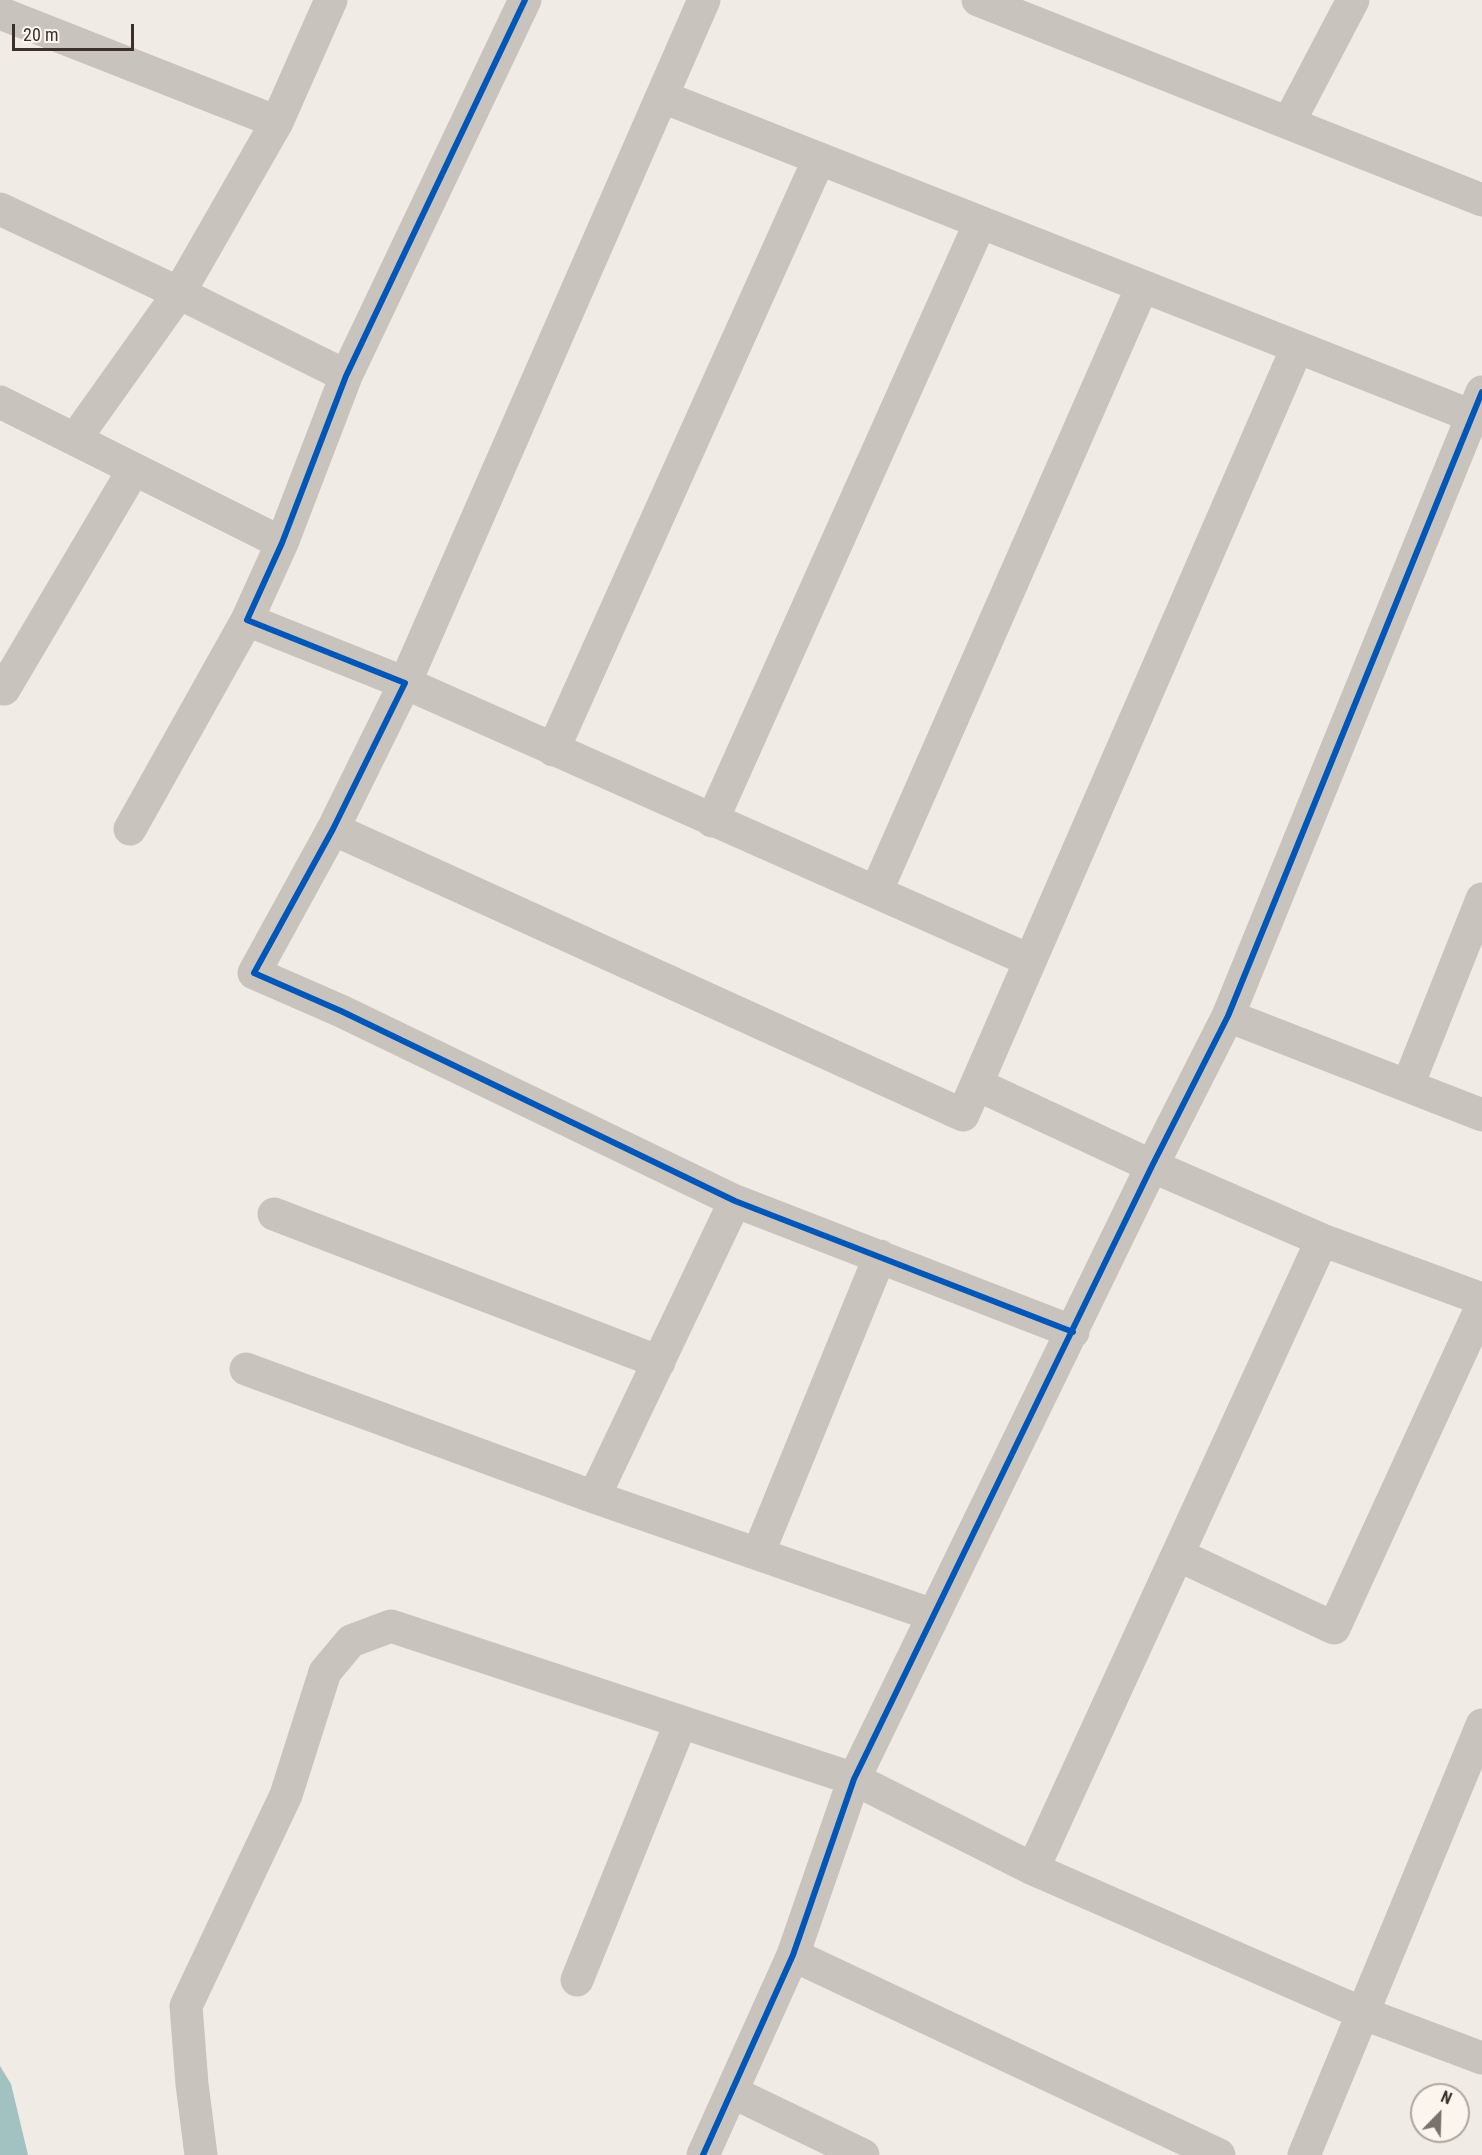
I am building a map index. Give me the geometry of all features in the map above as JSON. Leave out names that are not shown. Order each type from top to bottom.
[{"type":"street","points":[[75,439],[179,293],[277,122],[331,0]]},
{"type":"street","points":[[130,829],[247,620],[282,543],[346,376],[525,0]]},
{"type":"street","points":[[704,0],[405,683],[333,829],[254,973],[341,1011],[735,1201],[1073,1332]]},
{"type":"street","points":[[978,0],[1482,200]]},
{"type":"street","points":[[1289,122],[1353,0]]},
{"type":"street","points":[[0,13],[277,122]]},
{"type":"street","points":[[663,98],[1297,348],[1477,404],[1228,1016],[1152,1166],[854,1779],[793,1955],[703,2155]]},
{"type":"street","points":[[553,750],[819,159]]},
{"type":"street","points":[[0,209],[179,293],[346,376]]},
{"type":"street","points":[[712,821],[980,223]]},
{"type":"street","points":[[876,892],[1142,287]]},
{"type":"street","points":[[333,829],[963,1115],[1297,348]]},
{"type":"street","points":[[0,402],[282,543]]},
{"type":"street","points":[[4,688],[134,469]]},
{"type":"street","points":[[247,620],[405,683],[1029,960]]},
{"type":"street","points":[[1408,1085],[1482,899]]},
{"type":"street","points":[[1228,1016],[1482,1115]]},
{"type":"street","points":[[978,1085],[1152,1166],[1322,1240],[1482,1299]]},
{"type":"street","points":[[594,1497],[735,1201]]},
{"type":"street","points":[[274,1214],[658,1362]]},
{"type":"street","points":[[1033,1869],[1322,1240]]},
{"type":"street","points":[[758,1554],[880,1256]]},
{"type":"street","points":[[1178,1555],[1334,1628],[1482,1306]]},
{"type":"street","points":[[246,1369],[594,1497],[933,1615]]},
{"type":"street","points":[[201,2155],[186,2006],[286,1795],[325,1672],[351,1641],[391,1626],[854,1779],[1033,1869],[1362,2013],[1482,2058]]},
{"type":"street","points":[[577,1980],[681,1722]]},
{"type":"street","points":[[1304,2155],[1482,1725]]},
{"type":"street","points":[[793,1955],[1219,2155]]},
{"type":"street","points":[[732,2092],[863,2155]]},
{"type":"water","points":[[0,2066],[11,2084],[28,2155],[0,2155]]},
{"type":"cycle path","points":[[525,0],[346,376],[282,543],[247,620],[405,683],[333,829],[254,973],[341,1011],[735,1201],[1073,1332]]},
{"type":"cycle path","points":[[703,2155],[793,1955],[854,1779],[1152,1166],[1228,1016],[1482,392]]}]
